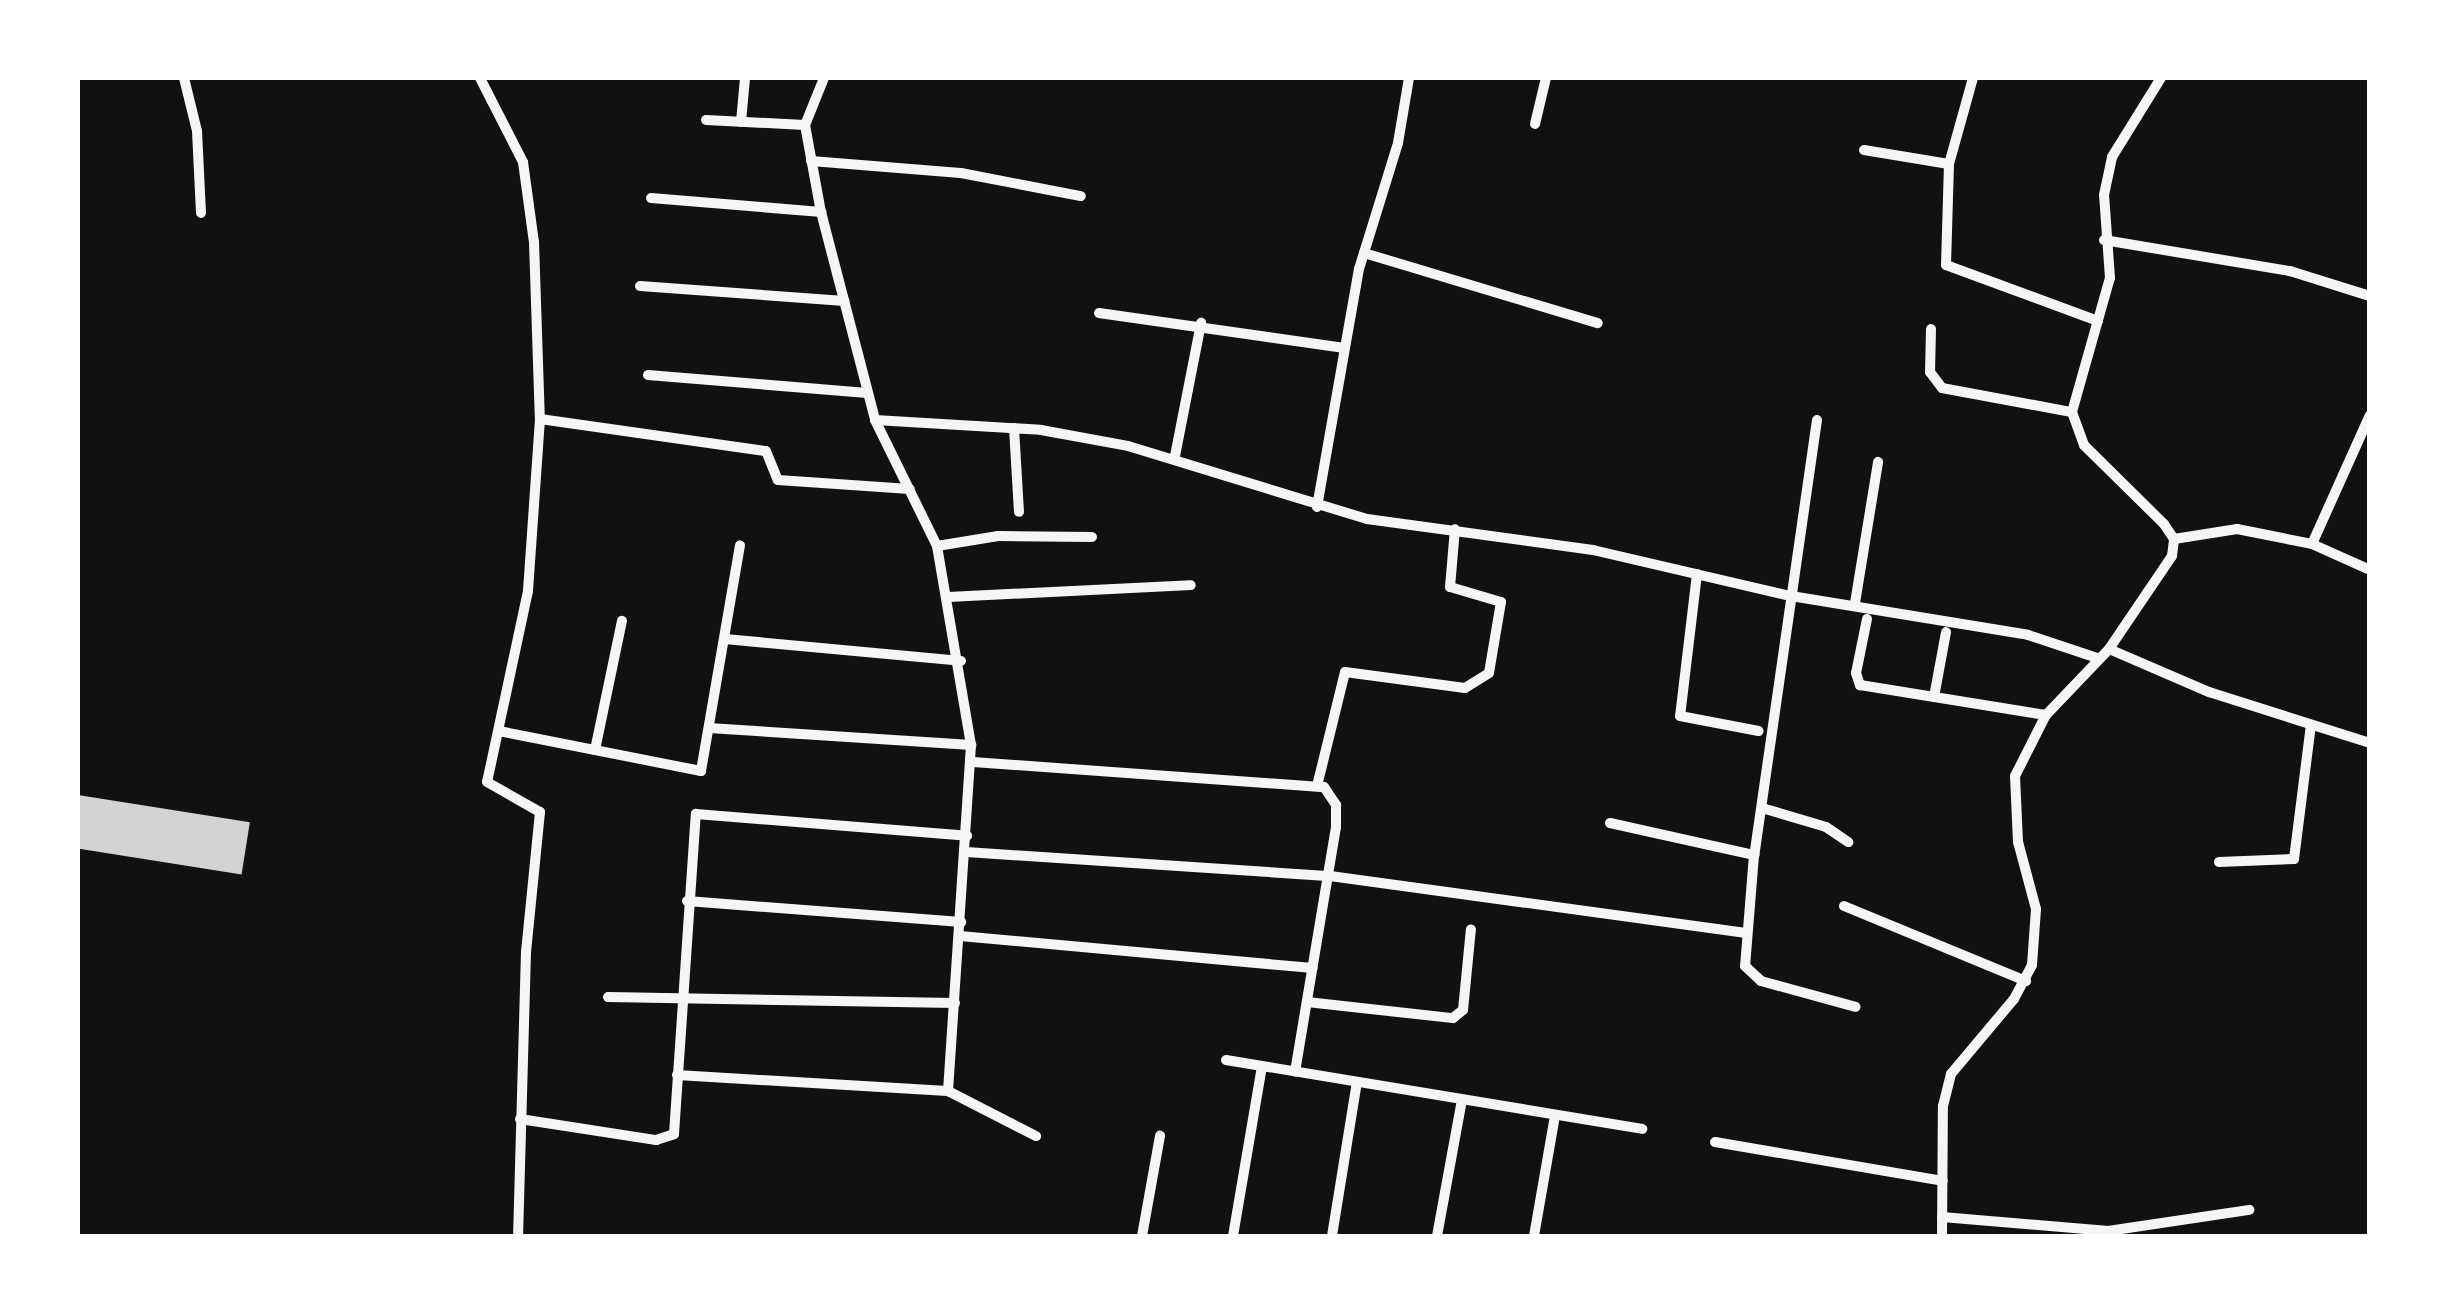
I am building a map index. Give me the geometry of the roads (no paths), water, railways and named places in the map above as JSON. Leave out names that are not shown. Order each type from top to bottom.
[{"type":"street","points":[[184,78],[197,132],[201,213]]},
{"type":"street","points":[[480,78],[523,162],[534,242],[540,419],[528,591],[488,786],[540,812],[520,1119],[518,1236]]},
{"type":"street","points":[[741,122],[745,78]]},
{"type":"street","points":[[824,78],[805,126],[820,212],[875,420],[937,546],[961,661],[973,762],[948,1091]]},
{"type":"street","points":[[1318,507],[1364,252],[1398,143],[1409,78]]},
{"type":"street","points":[[1534,124],[1546,78]]},
{"type":"street","points":[[1974,78],[1948,164],[1942,250],[1956,273],[2098,321]]},
{"type":"street","points":[[2161,78],[2112,157],[2104,240],[2110,278],[2072,412],[2084,445],[2174,539]]},
{"type":"street","points":[[706,120],[805,126]]},
{"type":"street","points":[[1864,150],[1948,164]]},
{"type":"street","points":[[811,161],[960,173],[1081,196]]},
{"type":"street","points":[[651,198],[820,212]]},
{"type":"street","points":[[2104,240],[2290,271],[2370,296]]},
{"type":"street","points":[[1364,252],[1598,323]]},
{"type":"street","points":[[640,286],[844,300]]},
{"type":"street","points":[[1098,313],[1201,323],[1346,348]]},
{"type":"street","points":[[1175,456],[1201,323]]},
{"type":"street","points":[[1931,328],[1930,372],[1942,388],[2072,412]]},
{"type":"street","points":[[648,375],[867,393]]},
{"type":"street","points":[[2312,544],[2370,415]]},
{"type":"street","points":[[540,419],[766,451],[772,475],[910,489]]},
{"type":"street","points":[[875,420],[1014,428],[1175,456],[1318,507],[1698,574],[1792,596],[1856,603],[2028,634],[2097,658]]},
{"type":"street","points":[[1817,420],[1754,855],[1744,966],[1753,976],[1856,1007]]},
{"type":"street","points":[[1014,428],[1019,512]]},
{"type":"street","points":[[1856,603],[1878,462]]},
{"type":"street","points":[[1295,1072],[1330,876],[1336,805],[1321,784],[1345,672],[1465,688],[1486,680],[1502,606],[1495,596],[1450,587],[1454,529]]},
{"type":"street","points":[[2174,539],[2237,529],[2312,544],[2370,570]]},
{"type":"street","points":[[937,546],[998,536],[1092,537]]},
{"type":"street","points":[[1942,1236],[1943,1106],[1951,1074],[2026,981],[2037,925],[2018,842],[2016,776],[2046,715],[2109,649],[2165,574],[2174,539]]},
{"type":"street","points":[[499,731],[701,771],[740,544]]},
{"type":"street","points":[[1698,574],[1680,716],[1759,731]]},
{"type":"street","points":[[948,598],[1191,585]]},
{"type":"street","points":[[1866,619],[1858,683],[2046,715]]},
{"type":"street","points":[[595,750],[622,622]]},
{"type":"street","points":[[1934,697],[1946,632]]},
{"type":"street","points":[[724,639],[961,661]]},
{"type":"street","points":[[2109,649],[2209,692],[2370,743]]},
{"type":"street","points":[[2218,862],[2294,859],[2311,725]]},
{"type":"street","points":[[709,728],[971,744]]},
{"type":"street","points":[[973,762],[1321,784]]},
{"type":"street","points":[[1762,808],[1826,827],[1848,842]]},
{"type":"street","points":[[520,1119],[664,1140],[674,1134],[679,994],[696,814],[967,836]]},
{"type":"street","points":[[1610,823],[1754,855]]},
{"type":"street","points":[[966,852],[1330,876],[1746,933]]},
{"type":"street","points":[[687,901],[961,922]]},
{"type":"street","points":[[1844,906],[2026,981]]},
{"type":"street","points":[[1306,1002],[1453,1018],[1463,1010],[1471,930]]},
{"type":"street","points":[[960,936],[1313,968]]},
{"type":"street","points":[[608,997],[679,994],[955,1003]]},
{"type":"street","points":[[1226,1060],[1642,1128]]},
{"type":"street","points":[[1232,1236],[1262,1066]]},
{"type":"street","points":[[677,1076],[948,1091],[1036,1136]]},
{"type":"street","points":[[1332,1236],[1357,1082]]},
{"type":"street","points":[[1438,1236],[1462,1100]]},
{"type":"street","points":[[1534,1236],[1556,1116]]},
{"type":"street","points":[[1142,1236],[1160,1136]]},
{"type":"street","points":[[1715,1142],[1942,1181]]},
{"type":"street","points":[[1942,1217],[2108,1234],[2248,1210]]}]
